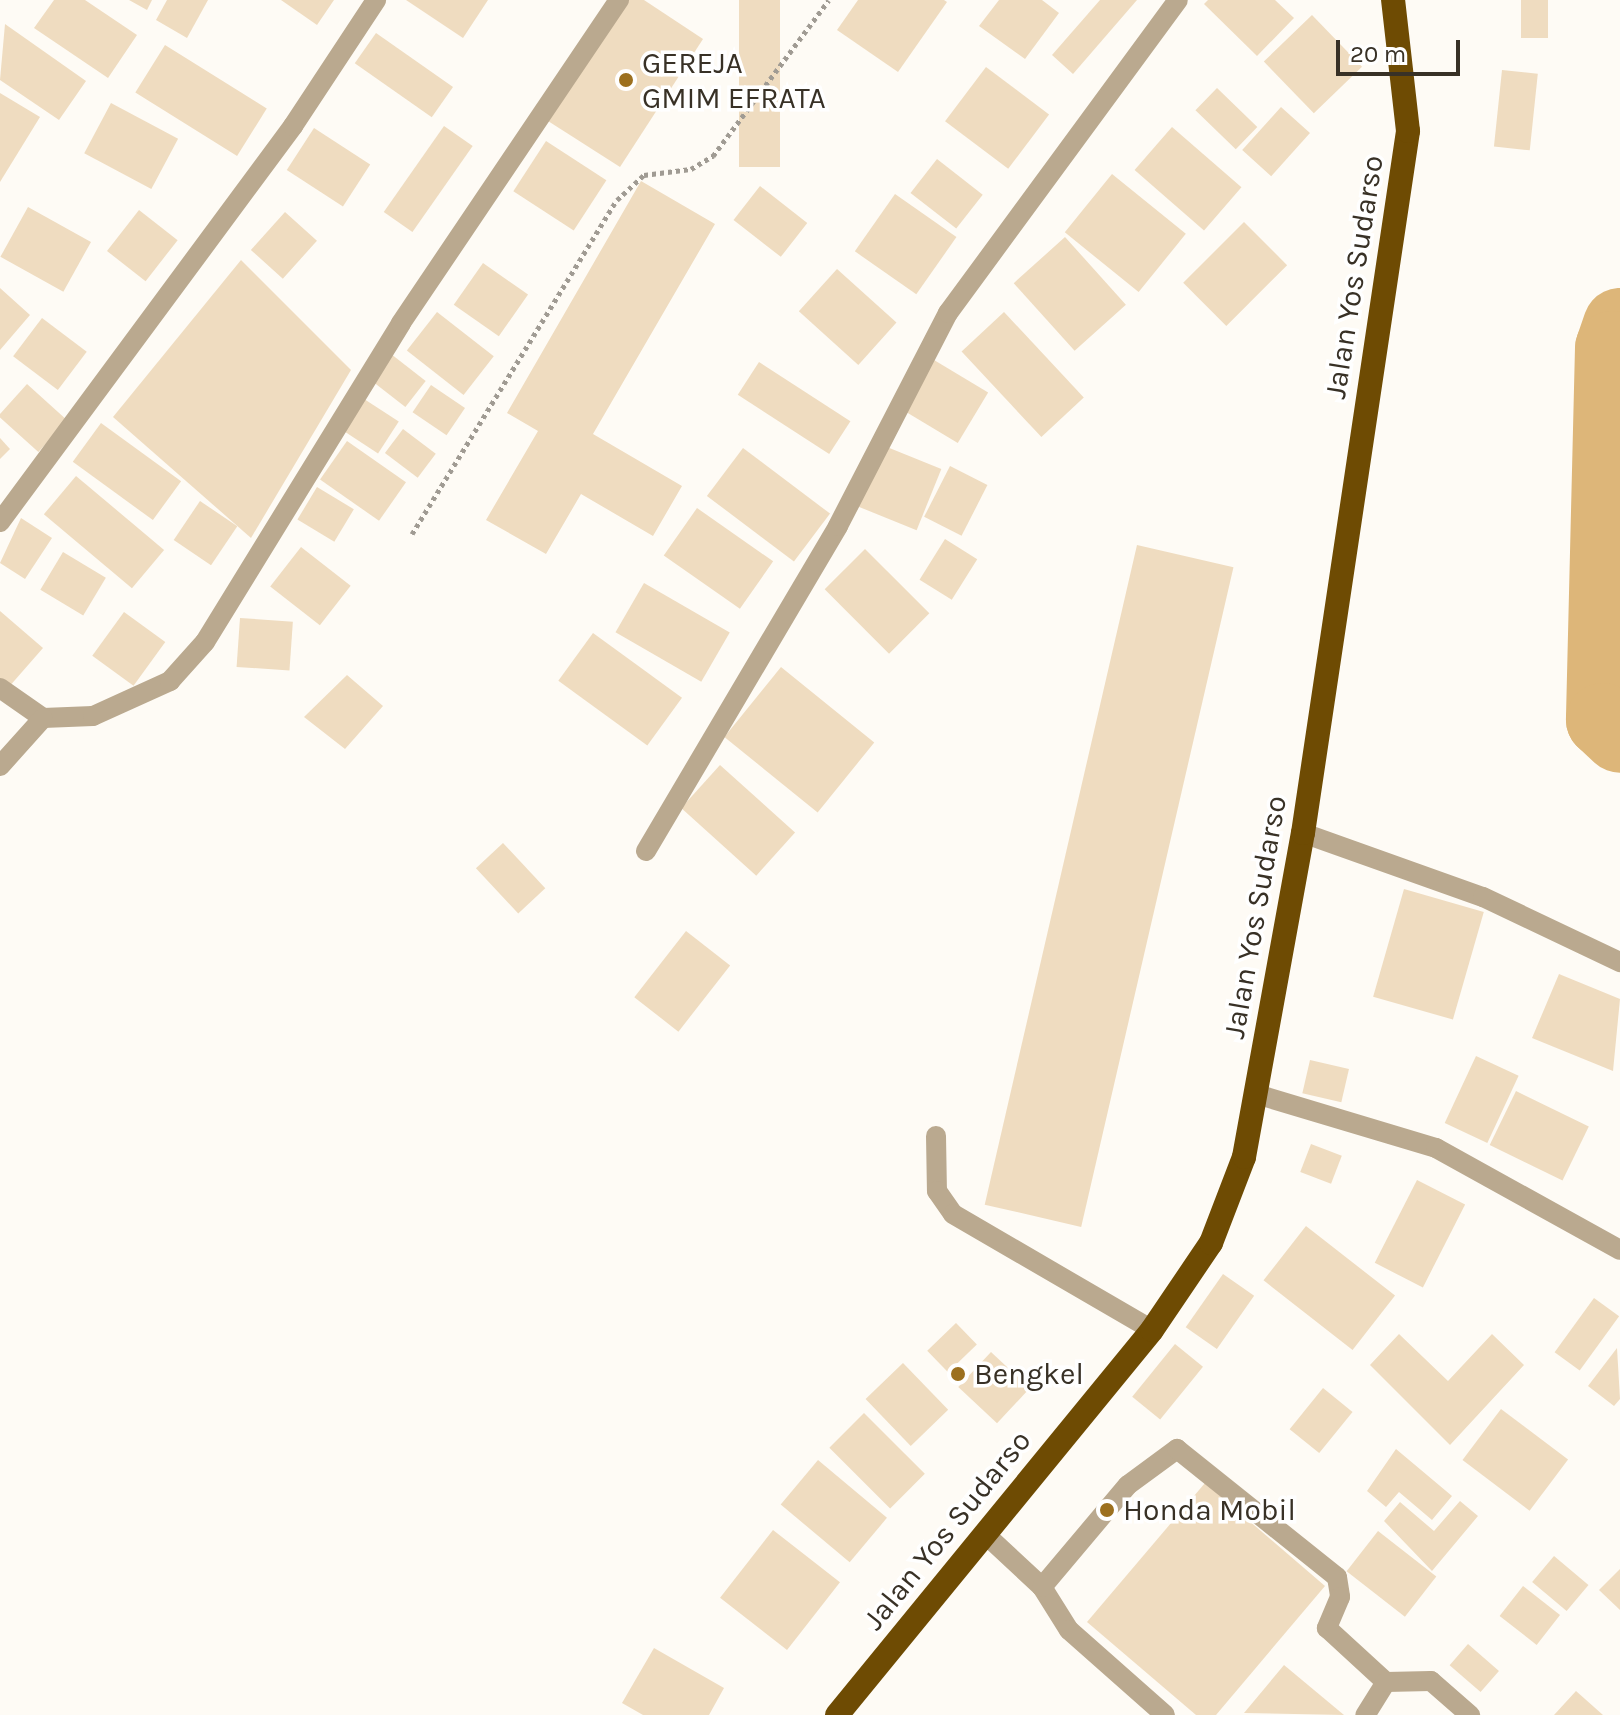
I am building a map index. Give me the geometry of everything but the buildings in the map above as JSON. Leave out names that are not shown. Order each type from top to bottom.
[{"type":"highway","name":"Jalan Yos Sudarso","points":[[837,1715],[1152,1330],[1211,1243],[1244,1157],[1303,833],[1408,131],[1393,0]]},
{"type":"street","points":[[0,522],[293,126],[376,0]]},
{"type":"street","points":[[0,688],[43,718],[66,722],[126,704],[170,681],[205,642],[401,323],[619,0]]},
{"type":"street","points":[[646,851],[838,526],[948,313],[1178,0]]},
{"type":"street","points":[[0,766],[43,718]]},
{"type":"street","points":[[1303,833],[1483,897],[1620,962]]},
{"type":"street","points":[[1256,1094],[1436,1148],[1620,1250]]},
{"type":"street","points":[[936,1136],[937,1191],[953,1214],[1152,1330]]},
{"type":"street","points":[[1042,1587],[1128,1485],[1177,1449],[1337,1577],[1340,1597],[1327,1628],[1386,1682],[1431,1681],[1470,1715]]},
{"type":"street","points":[[985,1534],[1042,1587],[1069,1630],[1165,1715]]},
{"type":"street","points":[[1365,1715],[1386,1682]]},
{"type":"path","points":[[412,534],[617,200],[644,175],[691,169],[713,156],[829,0]]},
{"type":"waterway","points":[[1620,325],[1612,348],[1603,720],[1620,736]]},
{"type":"place","name":"GEREJA GMIM EFRATA","points":[[626,80]]},
{"type":"place","name":"Bengkel","points":[[958,1374]]},
{"type":"place","name":"Honda Mobil","points":[[1107,1510]]}]
